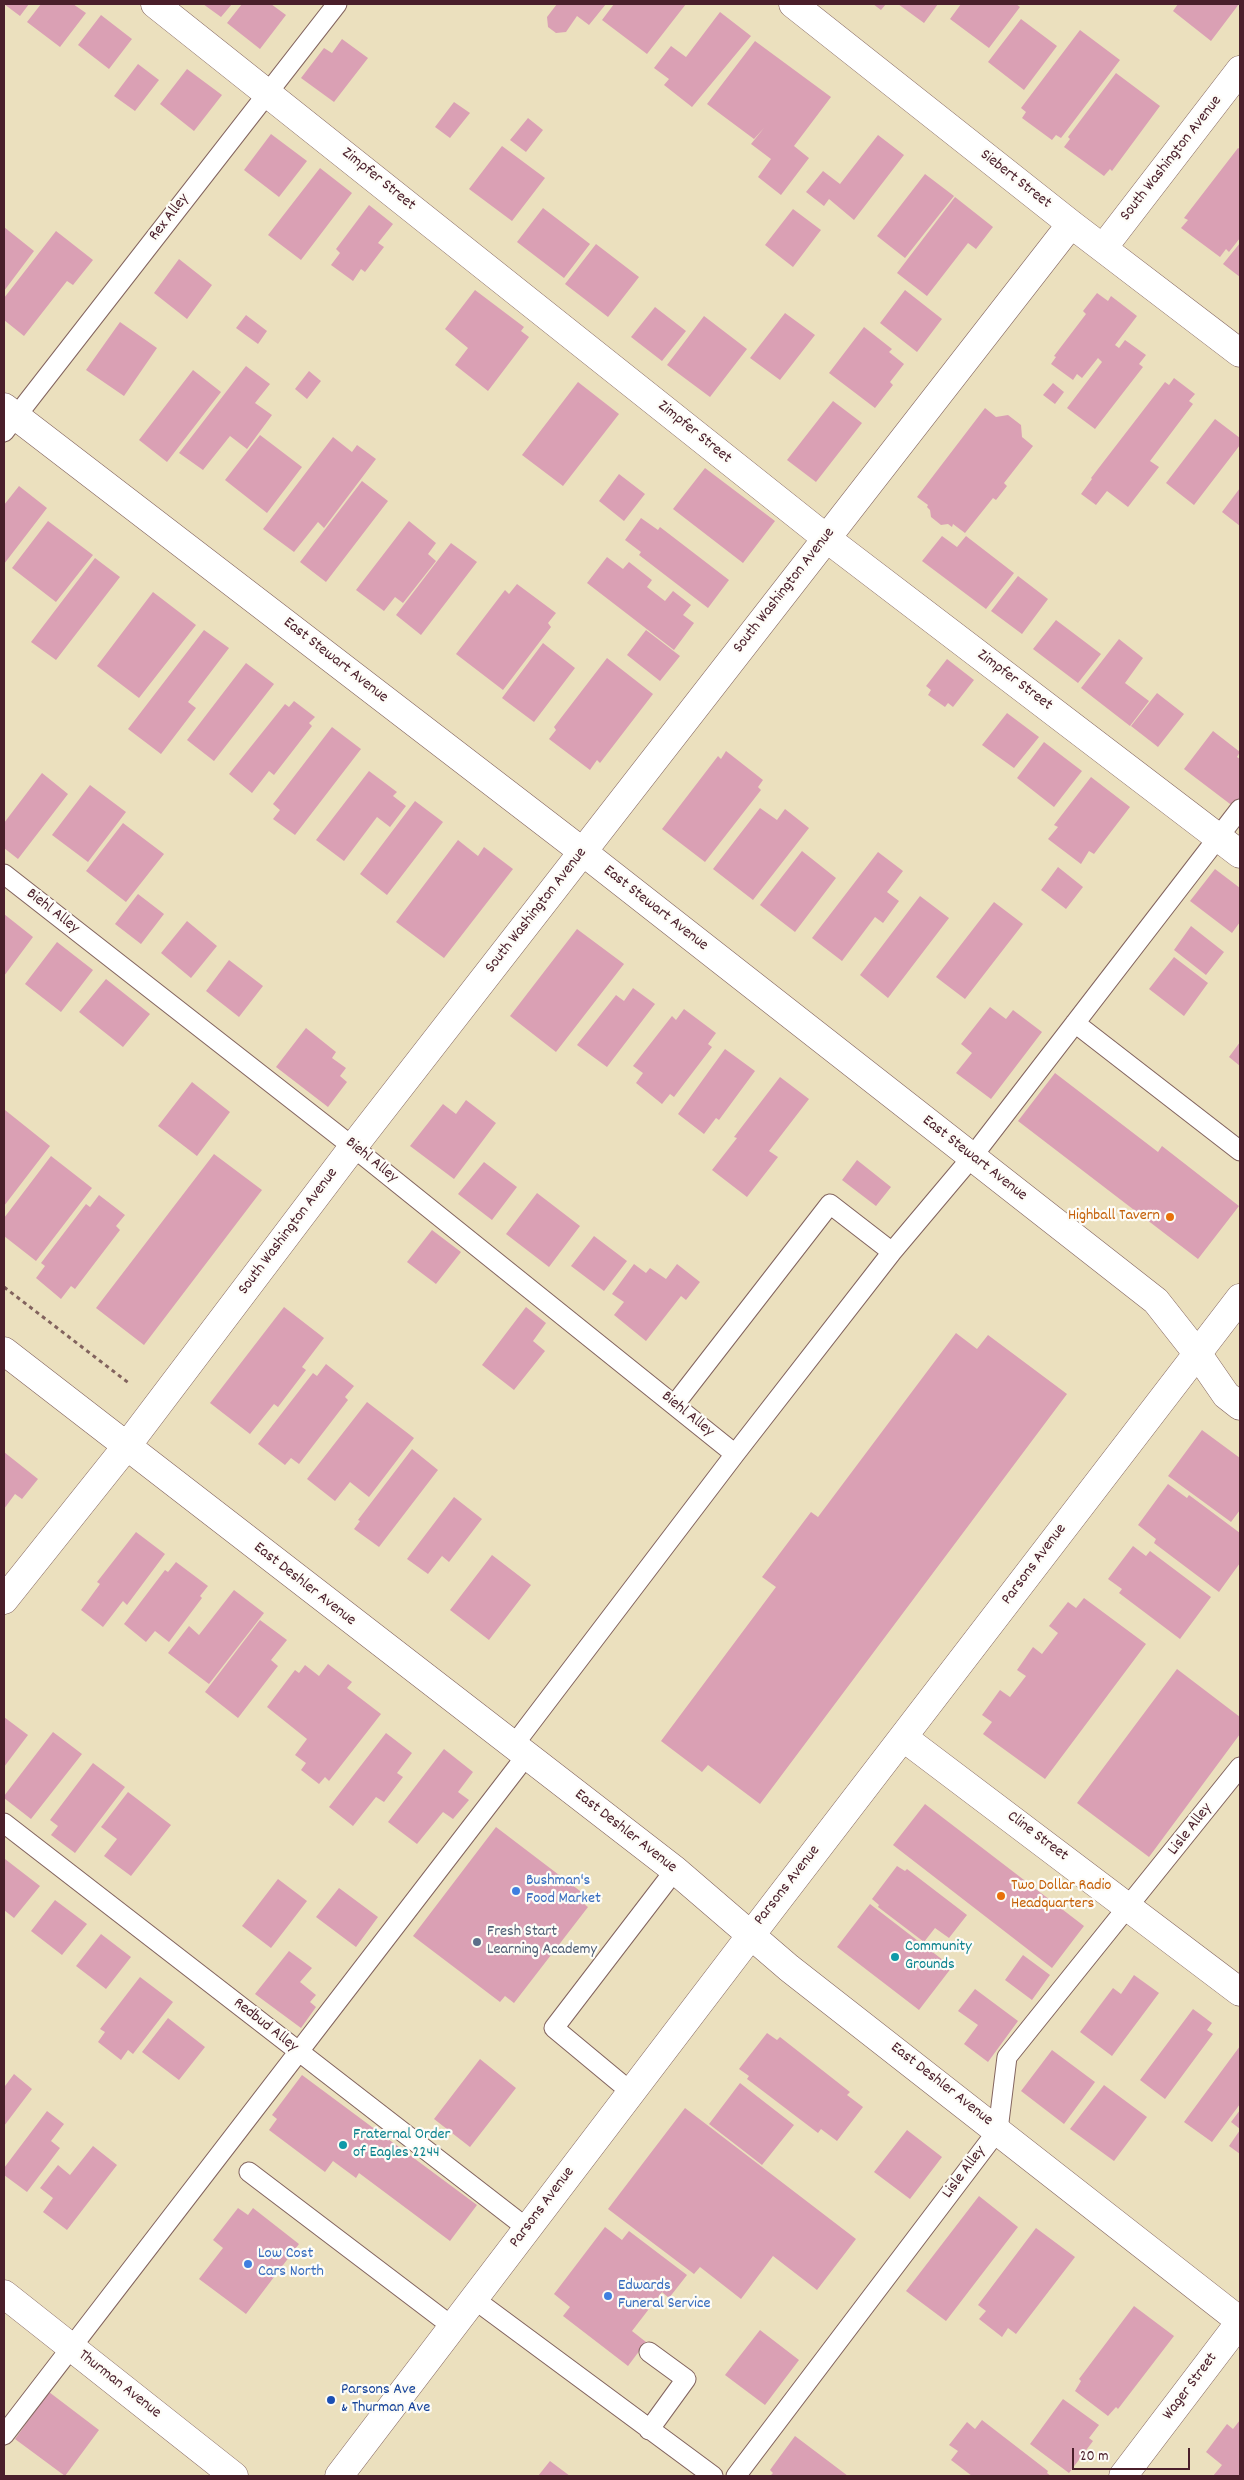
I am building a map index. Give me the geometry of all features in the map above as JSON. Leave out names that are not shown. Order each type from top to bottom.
[{"type":"street","name":"Zimpfer Street","points":[[154,4],[268,92],[826,538],[1240,854]]},
{"type":"street","name":"Siebert Street","points":[[793,4],[1071,224],[1240,353]]},
{"type":"street","name":"South Washington Avenue","points":[[1103,248],[1240,70]]},
{"type":"street","name":"South Washington Avenue","points":[[4,1600],[126,1446],[353,1147],[1071,224]]},
{"type":"street","name":"East Stewart Avenue","points":[[8,418],[583,852],[1156,1301],[1197,1353],[1226,1396],[1240,1406]]},
{"type":"street","name":"Parsons Avenue","points":[[339,2476],[750,1935],[904,1738],[1240,1298]]},
{"type":"street","name":"East Deshler Avenue","points":[[4,1351],[675,1870],[789,1968],[998,2130],[1240,2322]]},
{"type":"street","name":"Cline Street","points":[[904,1738],[1240,1992]]},
{"type":"street","name":"Thurman Avenue","points":[[4,2294],[234,2476]]},
{"type":"street","name":"Wager Street","points":[[1123,2476],[1240,2322]]},
{"type":"lane","name":"Rex Alley","points":[[8,418],[337,4]]},
{"type":"lane","points":[[4,2435],[70,2346],[298,2052],[520,1751],[735,1454],[892,1252],[972,1157],[1240,809]]},
{"type":"lane","name":"Biehl Alley","points":[[4,874],[353,1147],[735,1454]]},
{"type":"lane","points":[[1075,1023],[1240,1151]]},
{"type":"lane","points":[[675,1404],[830,1204],[892,1252]]},
{"type":"lane","name":"Lisle Alley","points":[[736,2476],[998,2130],[1007,2057],[1129,1908],[1240,1767]]},
{"type":"lane","name":"Redbud Alley","points":[[4,1823],[528,2228]]},
{"type":"lane","points":[[631,2092],[554,2028],[675,1870]]},
{"type":"lane","points":[[249,2172],[453,2327]]},
{"type":"lane","points":[[474,2299],[713,2476]]},
{"type":"lane","points":[[649,2352],[686,2379],[649,2430]]},
{"type":"path","points":[[4,1288],[157,1405]]},
{"type":"building","points":[[4,4],[29,4],[20,16]]},
{"type":"building","points":[[41,4],[73,4],[86,13],[60,47],[27,22]]},
{"type":"building","points":[[203,4],[232,4],[221,17]]},
{"type":"building","points":[[242,4],[271,4],[286,15],[260,49],[227,23]]},
{"type":"building","points":[[557,4],[606,4],[589,25],[577,16],[566,32],[556,33],[548,27],[547,17]]},
{"type":"building","points":[[614,4],[686,4],[647,54],[602,20]]},
{"type":"building","points":[[873,4],[886,4],[881,10]]},
{"type":"building","points":[[898,4],[938,4],[924,23]]},
{"type":"building","points":[[961,4],[1016,4],[1020,7],[989,48],[950,19]]},
{"type":"building","points":[[1178,4],[1239,4],[1211,41],[1173,11]]},
{"type":"building","points":[[720,12],[751,36],[692,107],[664,85],[669,79],[654,68],[671,46],[686,57]]},
{"type":"building","points":[[101,15],[132,39],[109,69],[78,45]]},
{"type":"building","points":[[1021,19],[1057,46],[1024,90],[988,62]]},
{"type":"building","points":[[1080,30],[1120,60],[1061,138],[1056,135],[1052,140],[1022,118],[1026,112],[1021,108]]},
{"type":"building","points":[[342,39],[368,58],[334,102],[301,78],[324,48],[332,53]]},
{"type":"building","points":[[755,41],[831,97],[794,146],[809,158],[781,195],[758,177],[771,159],[751,144],[764,128],[754,139],[707,104]]},
{"type":"building","points":[[138,64],[159,80],[135,111],[114,96]]},
{"type":"building","points":[[187,69],[222,95],[194,131],[160,104]]},
{"type":"building","points":[[1116,73],[1160,106],[1112,171],[1110,169],[1104,176],[1064,147],[1070,139],[1068,137]]},
{"type":"building","points":[[454,102],[470,113],[450,138],[435,127]]},
{"type":"building","points":[[528,118],[543,130],[526,152],[510,140]]},
{"type":"building","points":[[271,134],[307,161],[279,197],[244,170]]},
{"type":"building","points":[[878,135],[904,155],[854,220],[829,199],[824,206],[806,192],[823,171],[840,184]]},
{"type":"building","points":[[502,146],[545,178],[512,221],[469,189]]},
{"type":"building","points":[[1238,148],[1240,149],[1240,238],[1229,252],[1226,249],[1220,257],[1181,228],[1188,220],[1184,218]]},
{"type":"building","points":[[320,168],[352,193],[301,260],[268,235]]},
{"type":"building","points":[[925,174],[954,196],[905,258],[877,236]]},
{"type":"building","points":[[955,197],[993,227],[976,249],[968,243],[927,296],[897,273]]},
{"type":"building","points":[[369,205],[393,224],[378,243],[384,247],[365,272],[361,269],[353,281],[331,265],[340,253],[336,249]]},
{"type":"building","points":[[543,208],[590,244],[564,278],[517,242]]},
{"type":"building","points":[[793,209],[821,230],[793,267],[765,245]]},
{"type":"building","points":[[4,227],[34,251],[4,291]]},
{"type":"building","points":[[56,231],[93,260],[73,285],[67,281],[24,336],[4,320],[4,298]]},
{"type":"building","points":[[1240,243],[1240,277],[1223,264]]},
{"type":"building","points":[[596,244],[639,277],[608,317],[565,284]]},
{"type":"building","points":[[179,259],[212,285],[187,319],[154,293]]},
{"type":"building","points":[[475,290],[524,327],[521,331],[529,337],[488,391],[455,365],[468,348],[445,329]]},
{"type":"building","points":[[905,290],[942,319],[917,352],[880,323]]},
{"type":"building","points":[[1097,293],[1108,301],[1111,296],[1137,316],[1115,345],[1119,348],[1125,340],[1146,355],[1139,364],[1143,367],[1095,429],[1067,408],[1102,362],[1098,358],[1082,378],[1077,374],[1073,380],[1051,364],[1056,357],[1054,356],[1086,314],[1083,311]]},
{"type":"building","points":[[655,307],[686,331],[662,361],[631,337]]},
{"type":"building","points":[[785,313],[815,335],[780,380],[750,358]]},
{"type":"building","points":[[246,315],[267,331],[258,344],[236,328]]},
{"type":"building","points":[[704,316],[747,349],[710,397],[667,365]]},
{"type":"building","points":[[120,322],[157,348],[124,396],[86,370]]},
{"type":"building","points":[[864,327],[892,349],[889,352],[904,364],[890,382],[893,385],[875,408],[829,373]]},
{"type":"building","points":[[246,366],[270,384],[255,403],[272,415],[247,449],[230,436],[203,470],[179,453]]},
{"type":"building","points":[[193,370],[221,392],[167,462],[139,440]]},
{"type":"building","points":[[309,371],[321,381],[307,399],[295,389]]},
{"type":"building","points":[[1174,378],[1195,394],[1189,401],[1193,404],[1150,461],[1159,467],[1128,507],[1107,491],[1096,505],[1081,494],[1091,478],[1165,382],[1169,385]]},
{"type":"building","points":[[578,382],[619,414],[563,486],[522,455]]},
{"type":"building","points":[[1053,383],[1064,392],[1055,404],[1043,395]]},
{"type":"building","points":[[833,401],[862,423],[816,482],[787,460]]},
{"type":"building","points":[[985,408],[996,417],[1008,415],[1021,425],[1022,437],[1033,446],[1004,483],[1007,486],[996,500],[993,498],[965,533],[953,524],[952,527],[948,524],[941,525],[931,517],[928,505],[917,497]]},
{"type":"building","points":[[1215,419],[1240,438],[1240,445],[1194,505],[1166,483]]},
{"type":"building","points":[[260,435],[302,467],[267,513],[225,480]]},
{"type":"building","points":[[333,437],[352,452],[357,445],[376,459],[324,528],[318,522],[294,552],[263,529]]},
{"type":"building","points":[[705,468],[775,521],[743,563],[673,509]]},
{"type":"building","points":[[619,474],[645,494],[624,521],[599,501]]},
{"type":"building","points":[[362,481],[388,501],[326,582],[300,562]]},
{"type":"building","points":[[19,486],[47,508],[4,564],[4,505]]},
{"type":"building","points":[[1240,488],[1240,526],[1222,512]]},
{"type":"building","points":[[641,518],[658,530],[660,527],[729,580],[708,608],[639,555],[641,552],[625,540]]},
{"type":"building","points":[[48,521],[93,555],[56,602],[12,568]]},
{"type":"building","points":[[409,521],[436,543],[428,554],[436,561],[403,603],[395,597],[384,611],[356,590]]},
{"type":"building","points":[[942,536],[957,547],[966,536],[1014,573],[986,609],[922,561]]},
{"type":"building","points":[[451,543],[477,562],[421,635],[396,615]]},
{"type":"building","points":[[607,557],[623,569],[629,562],[652,580],[647,587],[665,601],[673,591],[691,605],[683,615],[694,623],[674,650],[587,583]]},
{"type":"building","points":[[95,558],[120,577],[56,660],[31,642]]},
{"type":"building","points":[[1018,576],[1048,599],[1022,634],[991,611]]},
{"type":"building","points":[[517,584],[556,613],[548,623],[551,627],[503,690],[456,654],[505,590],[509,594]]},
{"type":"building","points":[[153,592],[196,625],[139,698],[97,666]]},
{"type":"building","points":[[1056,620],[1101,654],[1078,683],[1033,649]]},
{"type":"building","points":[[204,630],[229,648],[188,702],[196,708],[161,754],[128,729]]},
{"type":"building","points":[[646,630],[680,656],[660,681],[627,655]]},
{"type":"building","points":[[1119,639],[1143,658],[1125,683],[1149,701],[1130,726],[1081,688]]},
{"type":"building","points":[[543,643],[575,668],[534,722],[502,698]]},
{"type":"building","points":[[607,658],[653,694],[600,763],[597,760],[590,770],[549,739],[556,730],[554,727]]},
{"type":"building","points":[[947,659],[974,680],[953,707],[948,703],[945,707],[928,695],[931,690],[926,686]]},
{"type":"building","points":[[246,663],[274,684],[214,761],[187,740]]},
{"type":"building","points":[[1157,693],[1184,714],[1158,747],[1131,726]]},
{"type":"building","points":[[294,701],[315,717],[309,723],[312,726],[274,775],[269,771],[252,793],[229,774],[285,704],[289,707]]},
{"type":"building","points":[[1007,713],[1039,737],[1014,768],[982,745]]},
{"type":"building","points":[[332,727],[361,749],[295,835],[273,819],[280,810],[273,804]]},
{"type":"building","points":[[1213,731],[1240,752],[1237,757],[1240,759],[1240,798],[1234,807],[1184,769]]},
{"type":"building","points":[[1044,742],[1082,771],[1054,807],[1017,778]]},
{"type":"building","points":[[726,751],[763,780],[758,787],[761,790],[705,862],[662,829],[718,756],[721,759]]},
{"type":"building","points":[[369,771],[397,792],[393,796],[406,806],[390,827],[377,817],[344,861],[316,840]]},
{"type":"building","points":[[42,773],[68,794],[18,859],[4,848],[4,823]]},
{"type":"building","points":[[1091,777],[1130,807],[1094,854],[1089,851],[1081,864],[1048,839],[1058,827],[1054,825]]},
{"type":"building","points":[[90,785],[126,812],[88,862],[52,835]]},
{"type":"building","points":[[415,801],[443,822],[387,895],[360,874]]},
{"type":"building","points":[[760,808],[777,820],[785,809],[809,828],[753,900],[713,869]]},
{"type":"building","points":[[123,823],[164,854],[126,902],[86,871]]},
{"type":"building","points":[[458,840],[478,856],[484,847],[513,869],[444,958],[396,922]]},
{"type":"building","points":[[802,851],[836,878],[795,932],[760,905]]},
{"type":"building","points":[[878,852],[903,871],[887,892],[899,901],[883,923],[875,917],[842,961],[812,938]]},
{"type":"building","points":[[1058,867],[1083,887],[1066,909],[1041,890]]},
{"type":"building","points":[[1215,869],[1240,888],[1240,922],[1232,933],[1190,901]]},
{"type":"building","points":[[138,894],[164,914],[141,944],[115,924]]},
{"type":"building","points":[[920,896],[949,918],[888,998],[860,975]]},
{"type":"building","points":[[994,902],[1023,924],[965,999],[936,977]]},
{"type":"building","points":[[4,914],[33,937],[4,976]]},
{"type":"building","points":[[187,921],[217,946],[191,978],[161,953]]},
{"type":"building","points":[[1191,926],[1224,952],[1206,975],[1174,950]]},
{"type":"building","points":[[577,929],[624,964],[556,1052],[510,1016]]},
{"type":"building","points":[[57,942],[93,970],[61,1012],[25,984]]},
{"type":"building","points":[[1174,957],[1208,983],[1184,1016],[1149,989]]},
{"type":"building","points":[[229,960],[263,986],[239,1017],[206,991]]},
{"type":"building","points":[[106,979],[150,1014],[123,1047],[79,1012]]},
{"type":"building","points":[[633,988],[655,1004],[607,1067],[577,1045],[616,995],[624,1001]]},
{"type":"building","points":[[990,1007],[1006,1019],[1013,1010],[1042,1032],[991,1099],[956,1073],[972,1053],[961,1044]]},
{"type":"building","points":[[684,1009],[716,1033],[708,1044],[712,1047],[674,1097],[670,1094],[662,1104],[636,1083],[643,1073],[633,1066],[672,1016],[676,1020]]},
{"type":"building","points":[[306,1028],[336,1052],[332,1058],[346,1068],[340,1076],[347,1082],[328,1107],[276,1067]]},
{"type":"building","points":[[1240,1042],[1240,1066],[1229,1057]]},
{"type":"building","points":[[725,1049],[755,1071],[719,1120],[716,1118],[704,1134],[678,1114]]},
{"type":"building","points":[[1055,1073],[1158,1152],[1162,1146],[1239,1206],[1198,1259],[1018,1121]]},
{"type":"building","points":[[780,1077],[809,1099],[769,1151],[778,1157],[747,1197],[712,1170],[737,1138],[734,1137]]},
{"type":"building","points":[[192,1082],[230,1112],[197,1156],[158,1126]]},
{"type":"building","points":[[466,1100],[496,1123],[454,1179],[410,1146],[443,1104],[456,1114]]},
{"type":"building","points":[[4,1111],[50,1146],[4,1206]]},
{"type":"building","points":[[214,1154],[262,1190],[144,1345],[96,1308]]},
{"type":"building","points":[[51,1156],[92,1188],[36,1261],[4,1236],[4,1218]]},
{"type":"building","points":[[857,1160],[891,1187],[876,1206],[842,1180]]},
{"type":"building","points":[[484,1162],[517,1187],[492,1220],[458,1194]]},
{"type":"building","points":[[537,1193],[580,1226],[549,1267],[506,1234]]},
{"type":"building","points":[[99,1195],[125,1215],[116,1226],[120,1230],[75,1289],[71,1286],[61,1299],[36,1278],[45,1266],[41,1263],[86,1204],[90,1207]]},
{"type":"building","points":[[432,1230],[461,1252],[436,1284],[407,1262]]},
{"type":"building","points":[[594,1236],[627,1261],[604,1291],[571,1266]]},
{"type":"building","points":[[634,1264],[646,1273],[650,1268],[666,1279],[677,1264],[700,1282],[686,1300],[681,1296],[646,1341],[614,1315],[624,1302],[612,1294]]},
{"type":"building","points":[[284,1307],[324,1338],[302,1367],[306,1370],[278,1407],[274,1404],[250,1434],[210,1403]]},
{"type":"building","points":[[526,1307],[546,1323],[533,1341],[545,1351],[514,1390],[482,1365]]},
{"type":"building","points":[[956,1333],[977,1349],[988,1335],[1067,1394],[760,1804],[708,1765],[702,1772],[661,1741],[776,1587],[762,1577],[811,1512],[818,1517]]},
{"type":"building","points":[[326,1364],[354,1386],[345,1397],[348,1400],[299,1464],[291,1458],[285,1465],[258,1444],[313,1373],[317,1376]]},
{"type":"building","points":[[367,1402],[414,1438],[369,1497],[350,1482],[335,1501],[307,1479]]},
{"type":"building","points":[[1202,1430],[1240,1458],[1240,1510],[1231,1522],[1168,1476]]},
{"type":"building","points":[[412,1449],[438,1470],[379,1547],[354,1529],[360,1521],[358,1520]]},
{"type":"building","points":[[4,1452],[38,1479],[22,1499],[15,1494],[4,1509]]},
{"type":"building","points":[[1168,1484],[1187,1498],[1189,1495],[1240,1533],[1240,1563],[1219,1592],[1154,1543],[1156,1539],[1138,1525]]},
{"type":"building","points":[[454,1497],[482,1519],[449,1562],[442,1556],[428,1574],[407,1559]]},
{"type":"building","points":[[136,1532],[165,1554],[127,1605],[123,1601],[103,1627],[81,1610],[100,1584],[97,1582]]},
{"type":"building","points":[[1133,1546],[1146,1556],[1150,1551],[1211,1597],[1180,1639],[1119,1593],[1122,1589],[1108,1579]]},
{"type":"building","points":[[492,1555],[531,1585],[489,1640],[450,1610]]},
{"type":"building","points":[[176,1562],[208,1586],[200,1596],[202,1598],[169,1642],[155,1631],[146,1642],[124,1624],[165,1570],[168,1572]]},
{"type":"building","points":[[234,1590],[264,1613],[209,1684],[168,1653],[189,1626],[199,1635]]},
{"type":"building","points":[[1084,1598],[1146,1644],[1045,1779],[983,1734],[992,1722],[982,1715],[1000,1690],[1010,1697],[1026,1676],[1017,1670],[1033,1647],[1042,1654],[1058,1633],[1049,1626],[1068,1602],[1076,1608]]},
{"type":"building","points":[[260,1620],[287,1640],[271,1660],[278,1666],[238,1718],[205,1692]]},
{"type":"building","points":[[328,1664],[352,1682],[347,1688],[381,1714],[329,1781],[325,1777],[319,1784],[301,1770],[306,1763],[295,1755],[307,1739],[267,1707],[295,1670],[299,1673],[305,1665],[319,1676]]},
{"type":"building","points":[[1177,1669],[1240,1717],[1240,1734],[1149,1857],[1077,1803]]},
{"type":"building","points":[[4,1717],[28,1735],[4,1767]]},
{"type":"building","points":[[53,1732],[82,1754],[31,1819],[4,1798],[4,1796]]},
{"type":"building","points":[[386,1733],[412,1753],[397,1773],[403,1777],[384,1802],[376,1797],[353,1826],[329,1807]]},
{"type":"building","points":[[444,1749],[473,1772],[458,1792],[469,1800],[453,1819],[443,1812],[417,1844],[388,1822]]},
{"type":"building","points":[[93,1763],[125,1787],[75,1853],[51,1835],[58,1826],[50,1820]]},
{"type":"building","points":[[128,1792],[171,1825],[131,1876],[104,1856],[117,1839],[101,1827]]},
{"type":"building","name":"Two Dollar Radio Headquarters","points":[[925,1804],[1084,1926],[1052,1968],[893,1845]]},
{"type":"building","points":[[496,1827],[584,1894],[579,1900],[588,1907],[514,2003],[505,1996],[500,2002],[413,1936]]},
{"type":"building","points":[[5,1859],[40,1886],[14,1918],[4,1910]]},
{"type":"building","points":[[897,1866],[905,1871],[907,1869],[967,1915],[949,1938],[935,1928],[924,1942],[878,1907],[879,1905],[872,1899]]},
{"type":"building","points":[[278,1879],[307,1901],[271,1948],[242,1926]]},
{"type":"building","points":[[339,1888],[378,1917],[356,1947],[316,1917]]},
{"type":"building","points":[[55,1900],[87,1924],[62,1955],[31,1931]]},
{"type":"building","name":"Community Grounds","points":[[870,1904],[952,1967],[919,2010],[837,1947]]},
{"type":"building","points":[[101,1934],[131,1957],[106,1989],[76,1966]]},
{"type":"building","points":[[289,1951],[312,1968],[300,1982],[316,1995],[310,2002],[316,2007],[301,2028],[255,1994]]},
{"type":"building","points":[[1023,1955],[1050,1975],[1032,2000],[1005,1980]]},
{"type":"building","points":[[1134,1975],[1159,1993],[1112,2056],[1080,2032],[1113,1988],[1121,1994]]},
{"type":"building","points":[[140,1977],[173,2002],[133,2054],[128,2050],[121,2060],[98,2042],[105,2032],[100,2029]]},
{"type":"building","points":[[975,1989],[1018,2021],[988,2062],[964,2044],[978,2025],[958,2011]]},
{"type":"building","points":[[1193,2009],[1212,2023],[1207,2030],[1213,2034],[1165,2099],[1140,2080]]},
{"type":"building","points":[[168,2018],[205,2047],[179,2080],[142,2052]]},
{"type":"building","points":[[767,2033],[777,2040],[780,2037],[850,2092],[847,2095],[863,2107],[837,2141],[821,2129],[818,2133],[747,2079],[749,2076],[739,2069]]},
{"type":"building","points":[[1240,2046],[1240,2104],[1212,2142],[1184,2122]]},
{"type":"building","points":[[1052,2050],[1095,2082],[1064,2124],[1021,2091]]},
{"type":"building","points":[[480,2059],[516,2088],[470,2147],[434,2119]]},
{"type":"building","points":[[14,2074],[32,2089],[4,2126],[4,2085]]},
{"type":"building","name":"Fraternal Order of Eagles 2244","points":[[302,2075],[477,2205],[450,2241],[359,2173],[356,2178],[333,2161],[325,2172],[269,2130],[277,2119],[272,2115]]},
{"type":"building","points":[[740,2083],[794,2125],[762,2165],[709,2124]]},
{"type":"building","points":[[1104,2085],[1147,2117],[1114,2161],[1070,2129]]},
{"type":"building","points":[[685,2108],[856,2239],[817,2290],[773,2256],[741,2299],[700,2267],[694,2274],[608,2209]]},
{"type":"building","points":[[1240,2110],[1240,2129],[1231,2122]]},
{"type":"building","points":[[47,2111],[64,2124],[51,2141],[60,2148],[27,2192],[4,2175],[4,2168]]},
{"type":"building","points":[[907,2130],[942,2157],[910,2199],[874,2172]]},
{"type":"building","points":[[1240,2130],[1240,2154],[1229,2146]]},
{"type":"building","points":[[93,2146],[117,2165],[67,2230],[43,2212],[53,2198],[40,2188],[58,2165],[70,2175]]},
{"type":"building","points":[[979,2196],[1018,2227],[946,2321],[906,2291]]},
{"type":"building","name":"Low Cost Cars North","points":[[238,2208],[248,2215],[253,2208],[299,2244],[246,2314],[199,2279],[223,2248],[213,2240]]},
{"type":"building","name":"Edwards Funeral Service","points":[[605,2227],[622,2240],[629,2231],[687,2275],[669,2298],[662,2292],[632,2331],[646,2342],[628,2366],[563,2316],[570,2307],[554,2294]]},
{"type":"building","points":[[1036,2228],[1075,2257],[1016,2334],[1008,2328],[1002,2337],[979,2319],[986,2311],[978,2305]]},
{"type":"building","points":[[1134,2306],[1174,2336],[1118,2409],[1116,2407],[1108,2416],[1075,2391],[1081,2381],[1079,2379]]},
{"type":"building","points":[[760,2330],[799,2360],[765,2405],[725,2375]]},
{"type":"building","points":[[49,2392],[99,2430],[65,2476],[15,2439]]},
{"type":"building","points":[[1063,2399],[1099,2425],[1089,2438],[1093,2441],[1069,2473],[1030,2444]]},
{"type":"building","points":[[982,2420],[1048,2471],[1047,2473],[1051,2476],[972,2476],[951,2460],[958,2451],[949,2445],[967,2422],[975,2429]]},
{"type":"building","points":[[1240,2420],[1240,2476],[1213,2476],[1222,2465],[1206,2452],[1227,2424],[1233,2429]]},
{"type":"building","points":[[795,2436],[848,2476],[770,2476],[773,2473],[770,2470]]},
{"type":"building","points":[[550,2461],[570,2476],[538,2476]]},
{"type":"place","name":"Highball Tavern","points":[[1170,1217]]},
{"type":"place","name":"Bushman's Food Market","points":[[516,1891]]},
{"type":"place","name":"Two Dollar Radio Headquarters","points":[[1001,1896]]},
{"type":"place","name":"Fresh Start Learning Academy","points":[[477,1942]]},
{"type":"place","name":"Community Grounds","points":[[895,1957]]},
{"type":"place","name":"Fraternal Order of Eagles 2244","points":[[343,2145]]},
{"type":"place","name":"Low Cost Cars North","points":[[248,2264]]},
{"type":"place","name":"Edwards Funeral Service","points":[[608,2296]]},
{"type":"place","name":"Parsons Ave & Thurman Ave","points":[[331,2400]]}]
